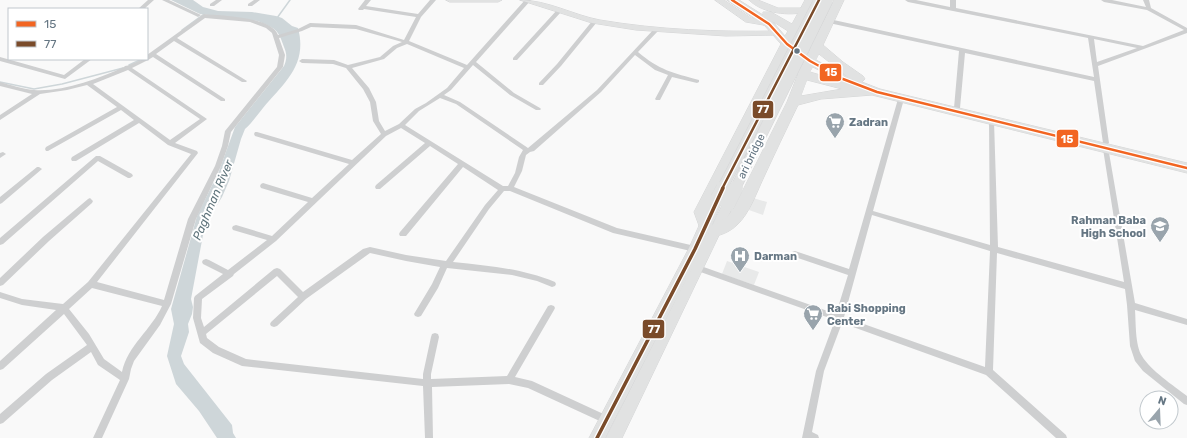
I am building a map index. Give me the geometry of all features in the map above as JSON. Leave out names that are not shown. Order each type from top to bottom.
[{"type":"highway","points":[[732,0],[769,24],[778,33],[784,49],[804,74],[828,82],[992,122],[1187,163]]},
{"type":"highway","points":[[745,0],[794,30],[817,46],[839,65],[868,84],[888,91],[1187,168]]},
{"type":"highway","points":[[810,0],[701,212],[710,229],[732,221],[739,212],[793,102],[804,74],[839,0]]},
{"type":"highway","points":[[784,49],[873,92]]},
{"type":"highway","points":[[793,102],[832,93],[873,92]]},
{"type":"main road","points":[[597,438],[647,357],[698,268],[710,229],[722,201],[819,0]]},
{"type":"main road","name":"ari bridge","points":[[722,201],[828,0]]},
{"type":"main road","points":[[614,438],[647,357],[695,249],[710,229]]},
{"type":"main road","points":[[590,438],[607,420]]},
{"type":"street","points":[[142,8],[151,0]]},
{"type":"street","points":[[165,0],[198,15]]},
{"type":"street","points":[[212,5],[219,0]]},
{"type":"street","points":[[250,5],[257,0]]},
{"type":"street","points":[[368,0],[362,8],[419,16]]},
{"type":"street","points":[[348,67],[382,58],[395,47],[406,42],[419,16],[433,0]]},
{"type":"street","points":[[450,0],[498,0]]},
{"type":"street","points":[[607,420],[529,384],[509,380],[428,383],[245,363],[216,350],[203,340],[197,318],[198,298],[273,239],[384,134],[401,125],[417,110],[450,89],[527,0],[559,11],[624,27],[726,34],[778,33]]},
{"type":"street","points":[[719,0],[749,20],[769,24]]},
{"type":"street","points":[[753,0],[781,12],[804,10]]},
{"type":"street","points":[[908,0],[1142,47]]},
{"type":"street","points":[[953,0],[953,9]]},
{"type":"street","points":[[1104,0],[1149,9],[1187,31]]},
{"type":"street","points":[[1146,0],[1149,9]]},
{"type":"street","points":[[515,59],[559,11]]},
{"type":"street","points":[[98,438],[125,379],[125,374],[132,359],[144,340],[165,314],[192,219],[218,166],[225,146],[228,131],[280,67],[282,62],[278,36],[273,30],[256,22],[204,16],[148,58]]},
{"type":"street","points":[[541,84],[560,65],[595,21]]},
{"type":"street","points":[[829,22],[1097,80]]},
{"type":"street","points":[[278,36],[300,30],[310,24],[356,27],[406,42],[468,68]]},
{"type":"street","points":[[418,314],[446,264],[487,207],[506,188],[519,171],[520,160],[527,150],[532,149],[598,91],[656,30]]},
{"type":"street","points":[[1096,65],[1187,31]]},
{"type":"street","points":[[1091,37],[1106,146],[1131,305],[1134,346],[1138,358],[1146,368],[1187,401]]},
{"type":"street","points":[[174,39],[244,81]]},
{"type":"street","points":[[957,108],[962,50]]},
{"type":"street","points":[[635,52],[659,71],[670,76],[697,81]]},
{"type":"street","points":[[154,55],[223,100]]},
{"type":"street","points":[[0,58],[65,77],[88,60]]},
{"type":"street","points":[[0,84],[39,92],[88,83],[144,60]]},
{"type":"street","points":[[302,61],[334,62],[348,67],[366,88],[372,102],[376,122],[384,134]]},
{"type":"street","points":[[474,63],[512,94],[538,109]]},
{"type":"street","points":[[127,67],[204,119],[170,143]]},
{"type":"street","points":[[658,99],[670,76]]},
{"type":"street","points":[[0,366],[91,284],[195,153],[170,143],[88,83]]},
{"type":"street","points":[[0,118],[39,92]]},
{"type":"street","points":[[440,96],[458,103],[527,150]]},
{"type":"street","points":[[809,437],[820,371],[839,319],[901,99]]},
{"type":"street","points":[[48,148],[121,107]]},
{"type":"street","points":[[74,159],[139,120]]},
{"type":"street","points":[[989,372],[994,249],[992,122]]},
{"type":"street","points":[[401,125],[462,164],[506,188],[616,231],[695,249]]},
{"type":"street","points":[[257,134],[354,163]]},
{"type":"street","points":[[378,187],[429,143]]},
{"type":"street","points":[[0,242],[98,158],[130,176]]},
{"type":"street","points":[[403,234],[462,164]]},
{"type":"street","points":[[0,201],[39,169]]},
{"type":"street","points":[[264,186],[313,201]]},
{"type":"street","points":[[0,283],[46,239],[90,201]]},
{"type":"street","points":[[869,212],[1127,286]]},
{"type":"street","points":[[236,228],[273,239]]},
{"type":"street","points":[[274,324],[303,297],[366,251],[370,250],[406,258],[522,273],[552,284]]},
{"type":"street","points":[[795,254],[852,273]]},
{"type":"street","points":[[206,262],[230,274]]},
{"type":"street","points":[[698,268],[989,372],[1062,438]]},
{"type":"street","points":[[202,333],[278,271],[303,297]]},
{"type":"street","points":[[91,284],[167,304]]},
{"type":"street","points":[[0,295],[22,302],[64,308],[86,337],[101,362],[125,379]]},
{"type":"street","points":[[1131,305],[1187,322]]},
{"type":"street","points":[[509,380],[551,308]]},
{"type":"street","points":[[428,438],[427,374],[435,337]]},
{"type":"street","points":[[0,420],[50,377],[91,347]]},
{"type":"shaded area","points":[[753,198],[767,202],[763,215],[749,210]]},
{"type":"shaded area","name":"Darman","points":[[727,261],[759,272],[754,285],[722,274]]},
{"type":"water","name":"Paghman River","points":[[171,0],[193,0],[203,7],[218,11],[252,12],[276,16],[298,28],[300,41],[300,53],[292,72],[279,90],[245,129],[229,181],[222,197],[207,221],[191,299],[193,307],[188,324],[189,332],[181,356],[184,364],[232,425],[233,433],[236,438],[217,438],[199,411],[176,384],[167,356],[174,324],[171,309],[197,216],[219,171],[235,127],[284,66],[286,54],[278,33],[269,26],[258,21],[200,14]]},
{"type":"waterway","points":[[277,18],[290,0]]},
{"type":"waterway","points":[[182,30],[204,14]]},
{"type":"waterway","points":[[129,65],[140,60]]},
{"type":"waterway","points":[[0,82],[34,89],[62,84],[123,68]]},
{"type":"transit line","name":"15","points":[[732,0],[769,24],[787,44],[810,61],[843,79],[877,92],[1187,168]]},
{"type":"transit line","name":"77","points":[[597,438],[695,249],[717,199],[819,0]]},
{"type":"place","name":"Zadran","points":[[835,139]]},
{"type":"place","name":"Rahman Baba High School","points":[[1160,243]]},
{"type":"place","name":"Darman","points":[[740,273]]},
{"type":"place","name":"Rabi Shopping Center","points":[[813,331]]}]
